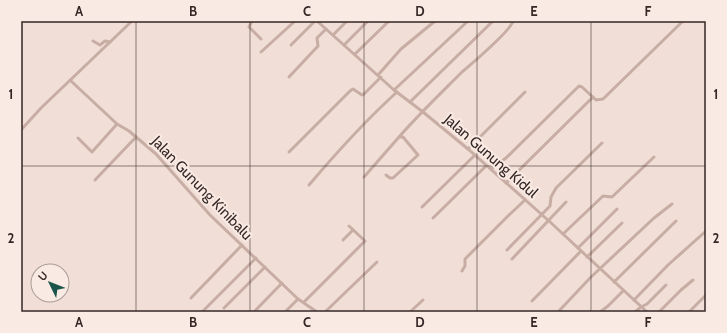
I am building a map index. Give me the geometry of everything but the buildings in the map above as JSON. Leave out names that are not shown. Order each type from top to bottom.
[{"type":"street","points":[[21,130],[41,108],[71,81],[132,21]]},
{"type":"street","points":[[252,21],[249,27],[261,39]]},
{"type":"street","points":[[261,52],[295,21]]},
{"type":"street","points":[[291,45],[317,21]]},
{"type":"street","name":"Jalan Gunung Kidul","points":[[317,21],[395,91],[423,112],[491,169],[647,312]]},
{"type":"street","points":[[333,35],[347,21]]},
{"type":"street","points":[[344,45],[368,21]]},
{"type":"street","points":[[354,54],[389,21]]},
{"type":"street","points":[[289,152],[350,91],[353,89],[364,94],[401,49],[435,21]]},
{"type":"street","points":[[309,185],[349,138],[395,91],[468,21]]},
{"type":"street","points":[[410,102],[493,21]]},
{"type":"street","points":[[364,177],[399,137],[512,25],[513,21]]},
{"type":"street","points":[[491,169],[506,158],[577,87],[582,87],[596,100],[603,100],[683,21]]},
{"type":"street","points":[[289,77],[318,46],[317,38],[326,29]]},
{"type":"street","points":[[93,41],[100,45],[105,41],[110,42]]},
{"type":"street","name":"Jalan Gunung Kinibalu","points":[[71,81],[117,124],[136,137],[156,154],[210,215],[298,299],[317,312]]},
{"type":"street","points":[[468,149],[525,92]]},
{"type":"street","points":[[506,183],[592,97]]},
{"type":"street","points":[[78,138],[92,152],[117,124]]},
{"type":"street","points":[[95,180],[136,137]]},
{"type":"street","points":[[386,175],[393,178],[418,154],[402,137],[399,137]]},
{"type":"street","points":[[508,250],[550,206],[550,197],[556,188],[602,143]]},
{"type":"street","points":[[422,207],[475,155]]},
{"type":"street","points":[[563,234],[603,196],[612,197],[654,157]]},
{"type":"street","points":[[433,218],[486,166]]},
{"type":"street","points":[[462,271],[465,266],[465,259],[525,200]]},
{"type":"street","points":[[512,259],[566,202]]},
{"type":"street","points":[[558,312],[600,269],[654,218],[672,204]]},
{"type":"street","points":[[578,248],[617,209]]},
{"type":"street","points":[[614,282],[676,221]]},
{"type":"street","points":[[587,258],[622,223]]},
{"type":"street","points":[[304,302],[364,241],[349,226]]},
{"type":"street","points":[[343,240],[353,230]]},
{"type":"street","points":[[634,300],[668,265],[706,231]]},
{"type":"street","points":[[191,298],[242,245]]},
{"type":"street","points":[[532,302],[581,251]]},
{"type":"street","points":[[202,312],[256,258]]},
{"type":"street","points":[[325,312],[377,262]]},
{"type":"street","points":[[224,308],[265,267]]},
{"type":"street","points":[[659,312],[693,280]]},
{"type":"street","points":[[254,312],[282,283]]},
{"type":"street","points":[[636,312],[641,306],[647,304],[666,285]]},
{"type":"street","points":[[600,312],[623,291]]},
{"type":"street","points":[[689,312],[706,295]]},
{"type":"street","points":[[285,312],[298,299]]},
{"type":"street","points":[[410,312],[423,300]]}]
